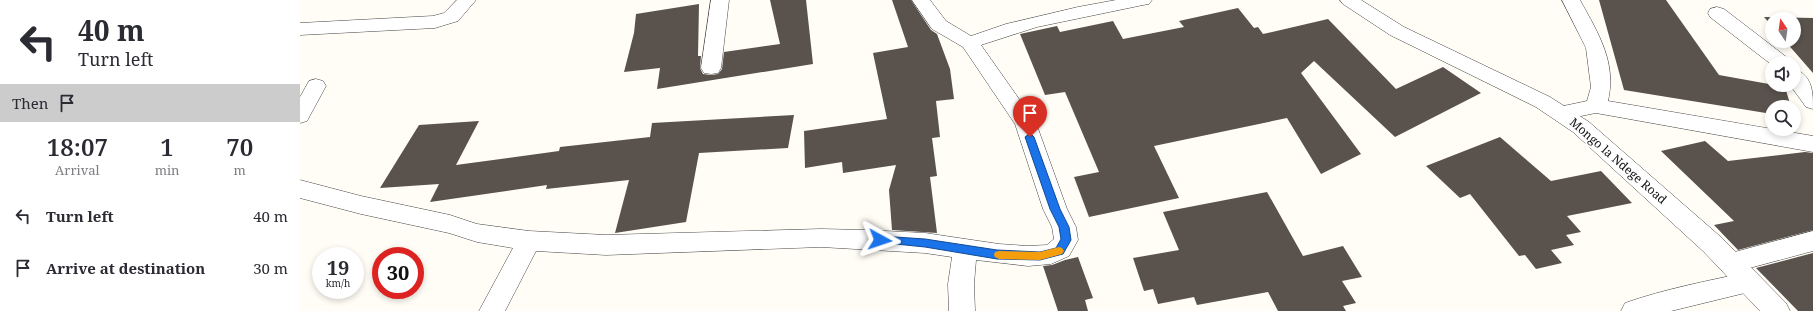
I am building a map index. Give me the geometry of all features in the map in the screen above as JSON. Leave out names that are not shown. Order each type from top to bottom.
[{"type":"street","points":[[300,29],[435,22],[451,17],[466,0]]},
{"type":"street","points":[[711,68],[720,0]]},
{"type":"street","points":[[300,189],[361,205],[450,224],[477,233],[529,240],[606,245],[858,238],[925,243],[997,254],[1040,256],[1059,251],[1066,240],[1064,227],[1052,203],[1025,123],[970,43],[939,25],[926,9],[921,0]]},
{"type":"street","points":[[970,43],[984,37],[1044,20],[1144,0]]},
{"type":"street","name":"Mongo la Ndege Road","points":[[1349,0],[1397,31],[1543,102],[1581,127],[1731,263],[1777,311]]},
{"type":"street","points":[[1572,0],[1596,48],[1602,87],[1596,106]]},
{"type":"street","points":[[1717,13],[1773,56]]},
{"type":"street","points":[[300,116],[316,86]]},
{"type":"street","points":[[1801,86],[1813,102]]},
{"type":"street","points":[[1561,113],[1596,106],[1813,144]]},
{"type":"street","points":[[492,311],[529,240]]},
{"type":"street","points":[[1731,263],[1813,241]]},
{"type":"street","points":[[962,311],[961,284],[965,249]]},
{"type":"street","points":[[1634,311],[1664,302],[1749,282]]},
{"type":"building","points":[[770,0],[806,0],[813,64],[657,89],[660,68],[624,72],[634,33],[636,14],[699,4],[698,56],[701,56],[700,68],[703,74],[711,75],[718,74],[722,69],[724,52],[780,44]]},
{"type":"building","points":[[892,0],[911,0],[931,30],[937,34],[950,69],[954,99],[936,101],[940,137],[932,138],[937,176],[930,177],[937,233],[892,230],[889,190],[896,165],[843,173],[842,162],[805,168],[804,131],[887,119],[873,53],[908,47]]},
{"type":"building","points":[[1599,0],[1666,0],[1719,75],[1765,83],[1765,92],[1786,92],[1789,100],[1765,100],[1765,113],[1624,90]]},
{"type":"building","points":[[1238,8],[1254,28],[1258,27],[1263,34],[1328,19],[1396,89],[1443,67],[1481,93],[1395,137],[1314,61],[1301,73],[1361,154],[1321,174],[1287,118],[1154,146],[1179,198],[1089,217],[1074,177],[1099,172],[1065,92],[1045,95],[1020,34],[1057,26],[1060,32],[1113,21],[1123,39],[1184,27],[1179,21]]},
{"type":"building","points":[[1801,18],[1813,18],[1813,73],[1801,59],[1801,56],[1798,56],[1791,48],[1801,48]]},
{"type":"building","points":[[794,115],[788,148],[699,153],[686,222],[615,233],[629,180],[546,189],[547,185],[430,202],[439,184],[380,188],[419,125],[479,121],[456,165],[559,151],[560,147],[650,137],[652,123]]},
{"type":"building","points":[[1500,137],[1551,181],[1601,171],[1632,203],[1567,216],[1581,232],[1566,235],[1574,245],[1551,250],[1562,263],[1536,269],[1525,255],[1519,256],[1470,194],[1460,198],[1426,166]]},
{"type":"building","points":[[1705,141],[1728,161],[1805,152],[1813,153],[1813,230],[1738,250],[1714,225],[1734,221],[1661,151]]},
{"type":"building","points":[[1267,192],[1303,256],[1343,246],[1362,277],[1342,281],[1356,303],[1343,306],[1346,311],[1278,311],[1268,292],[1197,305],[1194,297],[1158,304],[1153,289],[1144,291],[1133,258],[1179,250],[1163,212]]},
{"type":"building","points":[[1813,253],[1813,311],[1798,311],[1756,268]]},
{"type":"building","points":[[1078,257],[1093,298],[1085,300],[1088,311],[1058,311],[1043,266],[1052,265]]},
{"type":"slow traffic","points":[[999,255],[1040,256],[1059,251]]},
{"type":"route","points":[[880,240],[925,243],[997,254],[1040,256],[1059,251],[1066,240],[1064,227],[1055,209],[1030,137]]}]
